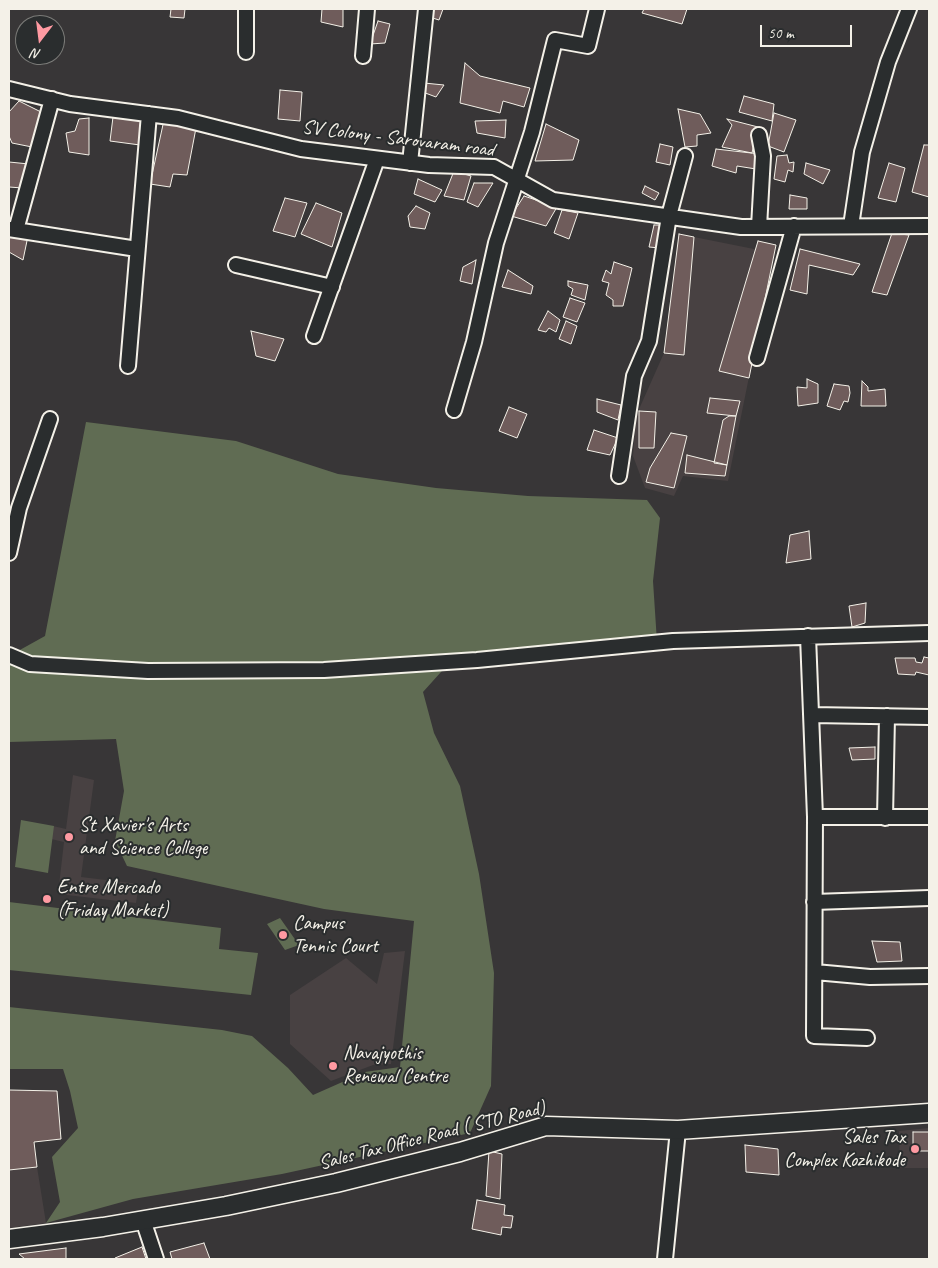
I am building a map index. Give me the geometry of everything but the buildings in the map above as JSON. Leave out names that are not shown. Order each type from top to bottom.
[{"type":"street","points":[[246,9],[246,52]]},
{"type":"street","points":[[363,56],[367,9]]},
{"type":"street","points":[[410,163],[426,9]]},
{"type":"street","points":[[454,410],[474,342],[496,243],[532,132],[555,40],[588,46],[597,9]]},
{"type":"street","points":[[851,226],[862,152],[888,62],[909,9]]},
{"type":"street","name":"SV Colony - Sarovaram road","points":[[9,89],[52,99],[178,118],[301,149],[410,163],[494,167],[553,200],[741,227],[929,226]]},
{"type":"street","points":[[52,99],[12,229],[138,249]]},
{"type":"street","points":[[128,366],[149,114]]},
{"type":"street","points":[[759,135],[763,156],[759,227]]},
{"type":"street","points":[[619,476],[634,376],[649,341],[669,216],[685,156]]},
{"type":"street","points":[[314,336],[377,159]]},
{"type":"street","points":[[757,358],[794,226]]},
{"type":"street","points":[[236,265],[332,286]]},
{"type":"street","points":[[9,553],[20,508],[50,420]]},
{"type":"street","points":[[9,655],[30,664],[148,671],[324,670],[477,660],[673,640],[929,633]]},
{"type":"street","points":[[808,636],[815,817],[814,1036],[867,1038]]},
{"type":"street","points":[[812,715],[929,717]]},
{"type":"street","points":[[885,818],[886,716]]},
{"type":"street","points":[[815,817],[929,818]]},
{"type":"street","points":[[814,902],[929,898]]},
{"type":"street","points":[[815,972],[870,977],[929,976]]},
{"type":"street","name":"Sales Tax Office Road ( STO Road)","points":[[9,1239],[226,1206],[336,1183],[460,1152],[546,1126],[678,1130],[929,1113]]},
{"type":"street","points":[[665,1259],[678,1130]]},
{"type":"street","points":[[143,1220],[156,1259]]},
{"type":"shaded area","points":[[679,234],[774,253],[728,481],[683,476],[674,496],[645,488],[633,456],[636,416],[664,353]]},
{"type":"shaded area","name":"St Xavier's Arts and Science College","points":[[73,775],[94,780],[81,877],[139,884],[136,903],[58,894],[64,842],[51,839],[53,826],[66,829]]},
{"type":"shaded area","points":[[405,951],[391,1064],[373,1065],[331,1081],[290,1044],[290,995],[346,958],[377,984],[384,953]]},
{"type":"shaded area","points":[[9,1090],[57,1091],[61,1139],[33,1142],[46,1223],[9,1228]]},
{"type":"shaded area","name":"Sales Tax Complex Kozhikode","points":[[929,1128],[929,1168],[900,1168],[899,1131]]},
{"type":"green space","points":[[86,422],[236,441],[338,474],[436,488],[528,496],[647,500],[660,518],[653,581],[657,642],[450,662],[423,692],[434,733],[460,786],[479,874],[494,973],[491,1086],[470,1133],[282,1174],[133,1199],[46,1223],[60,1202],[52,1157],[78,1128],[63,1069],[9,1069],[9,1007],[222,1030],[252,1036],[288,1068],[313,1095],[365,1072],[400,1067],[414,921],[324,909],[127,866],[115,841],[124,791],[116,739],[9,742],[9,656],[45,636]]},
{"type":"green space","points":[[21,820],[54,826],[48,873],[15,867]]},
{"type":"green space","points":[[9,902],[221,928],[219,949],[258,953],[251,995],[9,970]]},
{"type":"green space","name":"Campus Tennis Court","points":[[280,918],[299,945],[285,950],[267,924]]},
{"type":"place","name":"St Xavier's Arts and Science College","points":[[69,837]]},
{"type":"place","name":"Entre Mercado (Friday Market)","points":[[47,899]]},
{"type":"place","name":"Campus Tennis Court","points":[[283,935]]},
{"type":"place","name":"Navajyothis Renewal Centre","points":[[333,1066]]},
{"type":"place","name":"Sales Tax Complex Kozhikode","points":[[915,1149]]}]
